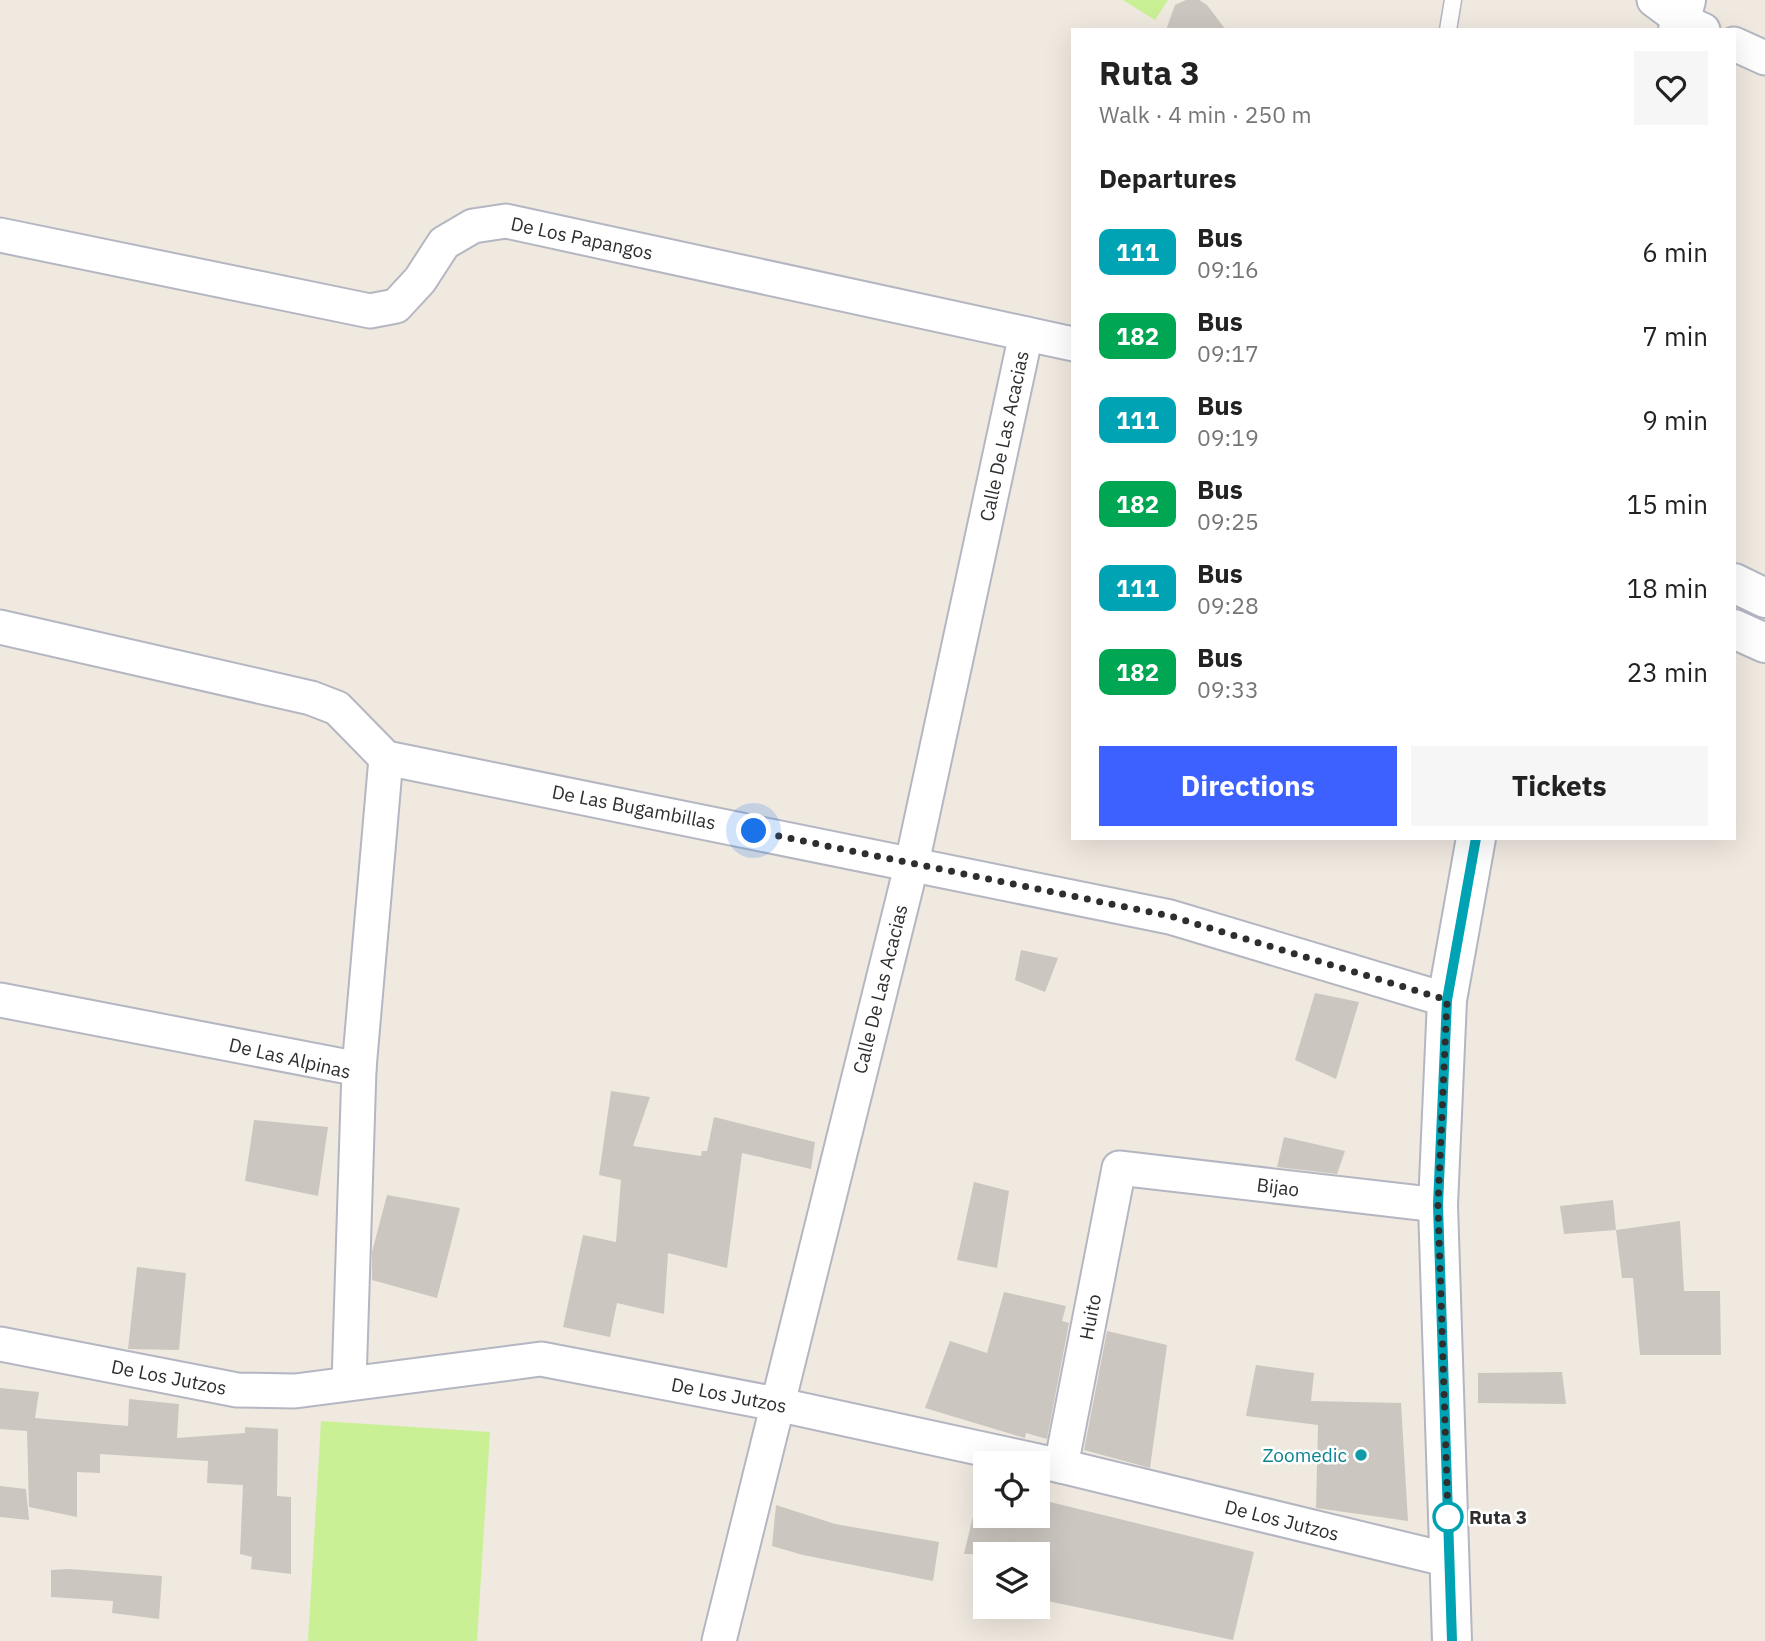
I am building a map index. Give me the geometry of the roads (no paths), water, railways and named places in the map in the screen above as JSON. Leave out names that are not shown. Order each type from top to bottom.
[{"type":"street","points":[[1736,45],[1765,58]]},
{"type":"street","name":"De Los Papangos","points":[[0,235],[370,311],[396,306],[420,280],[444,243],[473,226],[506,221],[1071,344]]},
{"type":"street","name":"Calle De Las Acacias","points":[[719,1641],[912,863],[1026,334]]},
{"type":"street","points":[[1736,584],[1765,598]]},
{"type":"street","points":[[0,627],[311,698],[337,708],[386,758],[359,1069]]},
{"type":"street","points":[[1736,630],[1765,643]]},
{"type":"street","name":"De Las Bugambillas","points":[[386,758],[1170,916],[1447,1000]]},
{"type":"street","points":[[1452,1641],[1438,1205],[1447,1000],[1476,840]]},
{"type":"street","name":"De Las Alpinas","points":[[0,1000],[359,1069],[349,1383]]},
{"type":"street","name":"Bijao","points":[[1119,1168],[1438,1205]]},
{"type":"street","name":"Huito","points":[[1061,1466],[1119,1168]]},
{"type":"street","name":"De Los Jutzos","points":[[0,1344],[237,1390],[295,1391],[541,1359],[776,1404],[1061,1466],[1449,1560]]},
{"type":"lane","points":[[1448,28],[1453,0]]},
{"type":"place","name":"Zoomedic","points":[[1361,1455]]},
{"type":"place","name":"Ruta 3","points":[[1448,1517]]}]
